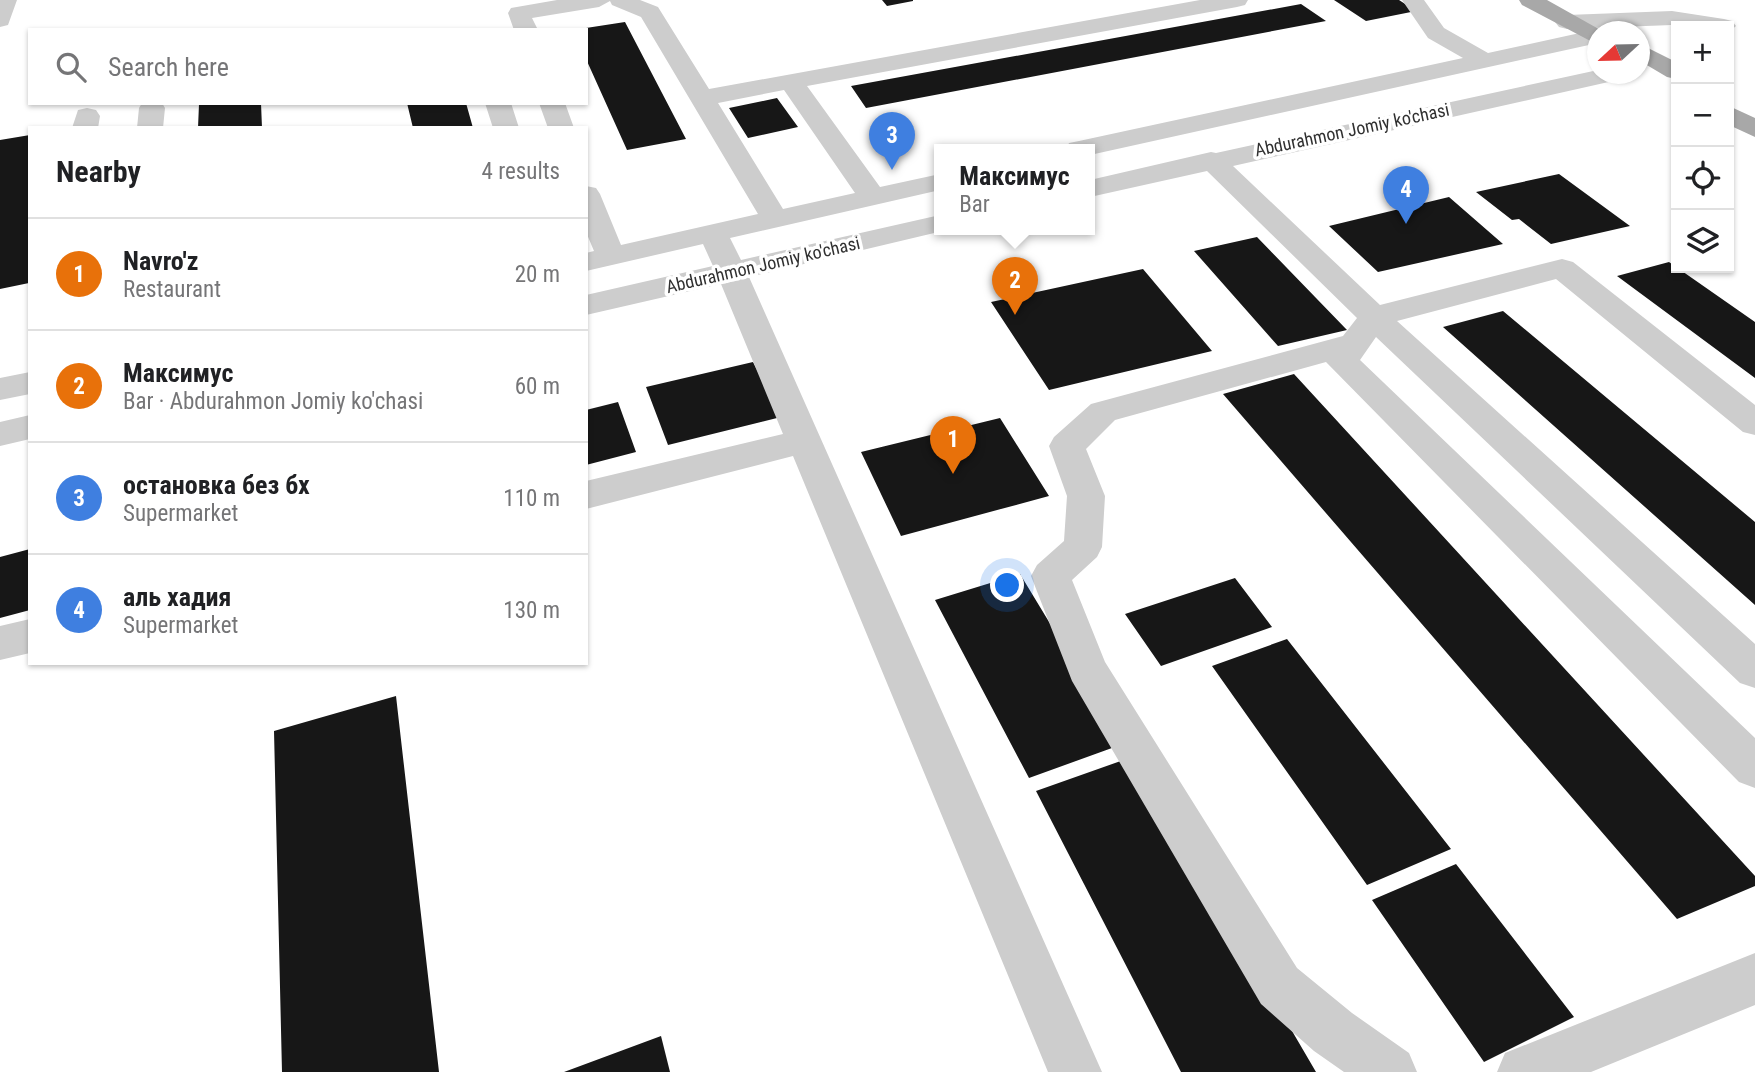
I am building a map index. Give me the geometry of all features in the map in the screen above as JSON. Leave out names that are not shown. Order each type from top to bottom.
[{"type":"main road","points":[[1530,0],[1587,29]]},
{"type":"main road","points":[[1549,0],[1587,28]]},
{"type":"main road","points":[[1650,64],[1671,79]]},
{"type":"main road","points":[[1734,104],[1755,116]]},
{"type":"main road","points":[[1734,117],[1755,129]]},
{"type":"street","points":[[525,28],[519,13],[599,0]]},
{"type":"street","points":[[1413,0],[1436,33],[1485,61]]},
{"type":"street","points":[[702,99],[1223,1]]},
{"type":"street","points":[[631,2],[650,12],[776,220]]},
{"type":"street","name":"Abdurahmon Jomiy ko'chasi","points":[[1650,22],[1672,18],[1692,21]]},
{"type":"street","name":"Abdurahmon Jomiy ko'chasi","points":[[1095,146],[1485,61],[1587,32]]},
{"type":"street","name":"Abdurahmon Jomiy ko'chasi","points":[[1095,187],[1587,80]]},
{"type":"street","points":[[791,82],[873,198]]},
{"type":"street","points":[[499,105],[505,126]]},
{"type":"street","points":[[553,105],[560,126]]},
{"type":"street","points":[[1211,160],[1364,331],[1755,670]]},
{"type":"street","name":"Abdurahmon Jomiy ko'chasi","points":[[599,259],[934,183]]},
{"type":"street","points":[[588,204],[599,259]]},
{"type":"street","name":"Abdurahmon Jomiy ko'chasi","points":[[588,305],[934,225]]},
{"type":"street","points":[[713,235],[733,273],[1075,1072]]},
{"type":"street","points":[[1390,1072],[1334,1032],[1279,986],[1087,669],[1051,576],[1083,547],[1086,496],[1067,446],[1103,412],[1236,373],[1562,268],[1755,424]]},
{"type":"street","points":[[1364,331],[1342,361],[1755,768]]},
{"type":"street","points":[[0,389],[28,383]]},
{"type":"street","points":[[0,434],[28,427]]},
{"type":"street","points":[[588,495],[804,441]]},
{"type":"street","points":[[0,643],[28,636]]},
{"type":"street","points":[[1524,1072],[1755,979]]},
{"type":"building","points":[[882,0],[913,0],[913,1],[887,6]]},
{"type":"building","points":[[1334,0],[1399,0],[1416,11],[1366,21]]},
{"type":"building","points":[[1301,4],[1326,21],[866,108],[851,86]]},
{"type":"building","points":[[625,22],[686,139],[627,150],[588,63],[586,28]]},
{"type":"building","points":[[777,98],[798,127],[748,138],[729,108]]},
{"type":"building","points":[[199,105],[261,105],[262,126],[198,126]]},
{"type":"building","points":[[407,105],[467,105],[472,126],[413,126]]},
{"type":"building","points":[[28,135],[28,283],[0,289],[0,140]]},
{"type":"building","points":[[1559,174],[1630,226],[1551,244],[1519,219],[1512,220],[1476,192]]},
{"type":"building","points":[[1449,197],[1503,244],[1378,272],[1329,226]]},
{"type":"building","points":[[1257,237],[1347,330],[1278,346],[1194,251]]},
{"type":"building","points":[[1669,262],[1671,273],[1685,273],[1755,322],[1755,378],[1617,276]]},
{"type":"building","points":[[1143,269],[1212,351],[1049,390],[991,302]]},
{"type":"building","points":[[1503,311],[1755,522],[1755,605],[1443,327]]},
{"type":"building","points":[[753,362],[781,417],[668,445],[646,387]]},
{"type":"building","points":[[1294,374],[1755,876],[1755,886],[1677,919],[1223,394]]},
{"type":"building","points":[[618,402],[636,452],[588,464],[588,410]]},
{"type":"building","points":[[1000,418],[1049,496],[901,536],[861,452]]},
{"type":"building","points":[[28,550],[28,611],[0,618],[0,557]]},
{"type":"building","points":[[1020,574],[1123,744],[1029,778],[935,600]]},
{"type":"building","points":[[1235,578],[1272,627],[1161,666],[1125,614]]},
{"type":"building","points":[[1287,639],[1451,849],[1367,885],[1212,666]]},
{"type":"building","points":[[396,696],[439,1072],[282,1072],[274,731]]},
{"type":"building","points":[[1132,757],[1316,1072],[1181,1072],[1036,791]]},
{"type":"building","points":[[1456,864],[1574,1017],[1484,1062],[1372,900]]},
{"type":"building","points":[[661,1036],[670,1072],[564,1072]]},
{"type":"place","name":"остановка без бх","points":[[892,170]]},
{"type":"place","name":"аль хадия","points":[[1406,224]]},
{"type":"place","name":"Максимус","points":[[1015,315]]},
{"type":"place","name":"Navro'z","points":[[953,474]]}]
